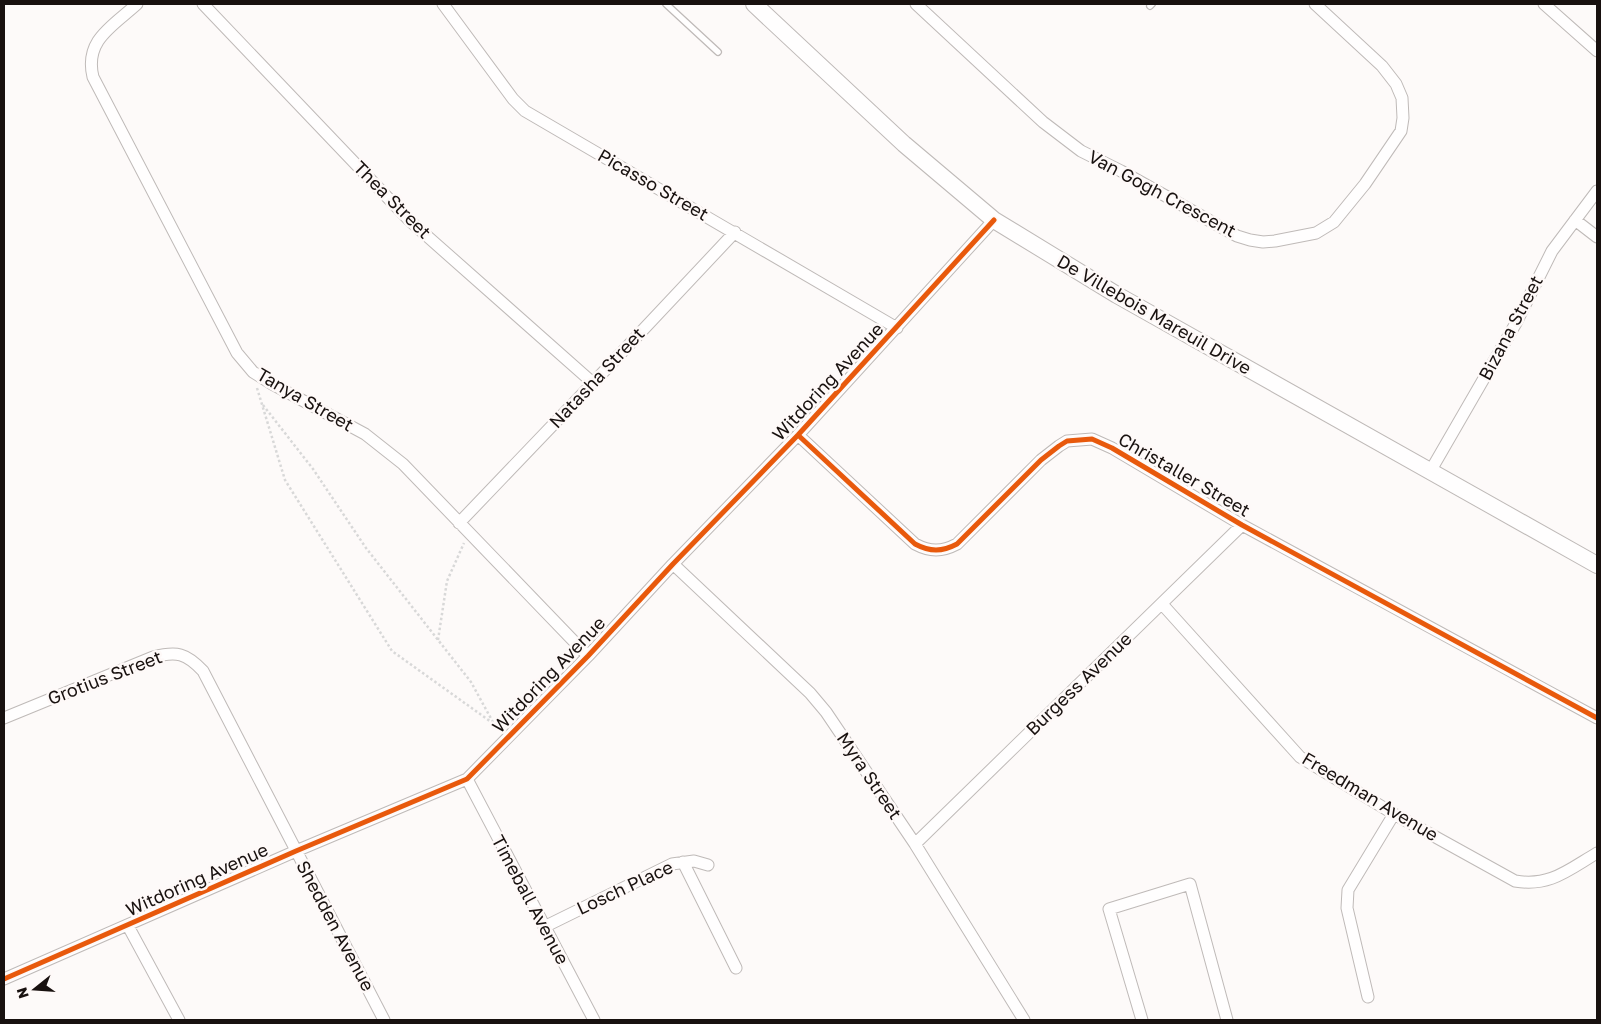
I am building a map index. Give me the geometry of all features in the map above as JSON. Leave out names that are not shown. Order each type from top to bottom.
[{"type":"main road","name":"De Villebois Mareuil Drive","points":[[754,4],[904,144],[994,220],[1117,295],[1597,565]]},
{"type":"street","name":"Tanya Street","points":[[137,4],[97,40],[90,64],[93,77],[237,353],[253,372],[365,434],[403,464],[588,656]]},
{"type":"street","name":"Thea Street","points":[[203,4],[410,221],[593,383]]},
{"type":"street","name":"Picasso Street","points":[[443,4],[513,99],[525,111],[897,328]]},
{"type":"street","name":"Van Gogh Crescent","points":[[916,4],[1043,122],[1081,151],[1121,171],[1237,236],[1262,242],[1316,233],[1334,222],[1365,184],[1401,131],[1404,118],[1402,98],[1396,84],[1382,66],[1315,4]]},
{"type":"street","points":[[1544,4],[1597,51]]},
{"type":"street","name":"Bizana Street","points":[[1431,470],[1516,323],[1552,251],[1597,191]]},
{"type":"street","name":"Witdoring Avenue","points":[[4,979],[296,851],[467,779],[588,656],[673,564],[798,435],[994,220]]},
{"type":"street","points":[[1575,220],[1597,238]]},
{"type":"street","name":"Natasha Street","points":[[459,522],[593,383],[734,232]]},
{"type":"street","name":"Christaller Street","points":[[798,435],[915,544],[928,550],[947,549],[957,544],[1041,460],[1067,441],[1092,439],[1112,448],[1242,525],[1597,718]]},
{"type":"street","name":"Burgess Avenue","points":[[916,844],[1242,525]]},
{"type":"street","name":"Myra Street","points":[[673,564],[810,693],[826,712],[916,844],[1024,1020]]},
{"type":"street","name":"Freedman Avenue","points":[[1162,604],[1300,757],[1394,814],[1515,881],[1528,883],[1544,882],[1597,853]]},
{"type":"street","name":"Grotius Street","points":[[4,718],[153,657],[169,653],[184,655],[203,671]]},
{"type":"street","name":"Shedden Avenue","points":[[203,671],[384,1020]]},
{"type":"street","name":"Timeball Avenue","points":[[467,779],[594,1020]]},
{"type":"street","points":[[1368,996],[1347,908],[1348,890],[1394,814]]},
{"type":"street","points":[[684,862],[736,968]]},
{"type":"street","name":"Losch Place","points":[[544,927],[672,864],[694,862],[708,865]]},
{"type":"street","points":[[1142,1020],[1109,910],[1190,884],[1227,1020]]},
{"type":"street","points":[[128,926],[180,1020]]},
{"type":"lane","points":[[666,4],[718,52]]},
{"type":"path","points":[[253,372],[285,480],[392,651],[495,726],[511,735]]},
{"type":"path","points":[[261,403],[314,469],[366,548],[471,682],[495,726]]},
{"type":"path","points":[[438,640],[447,581],[462,545],[470,535]]},
{"type":"cycle path","points":[[4,979],[296,851],[467,779],[588,656],[673,564],[798,435],[994,220]]},
{"type":"cycle path","points":[[798,435],[915,544],[936,550],[957,544],[1041,460],[1059,446],[1067,441],[1092,439],[1112,448],[1242,525],[1597,718]]}]
